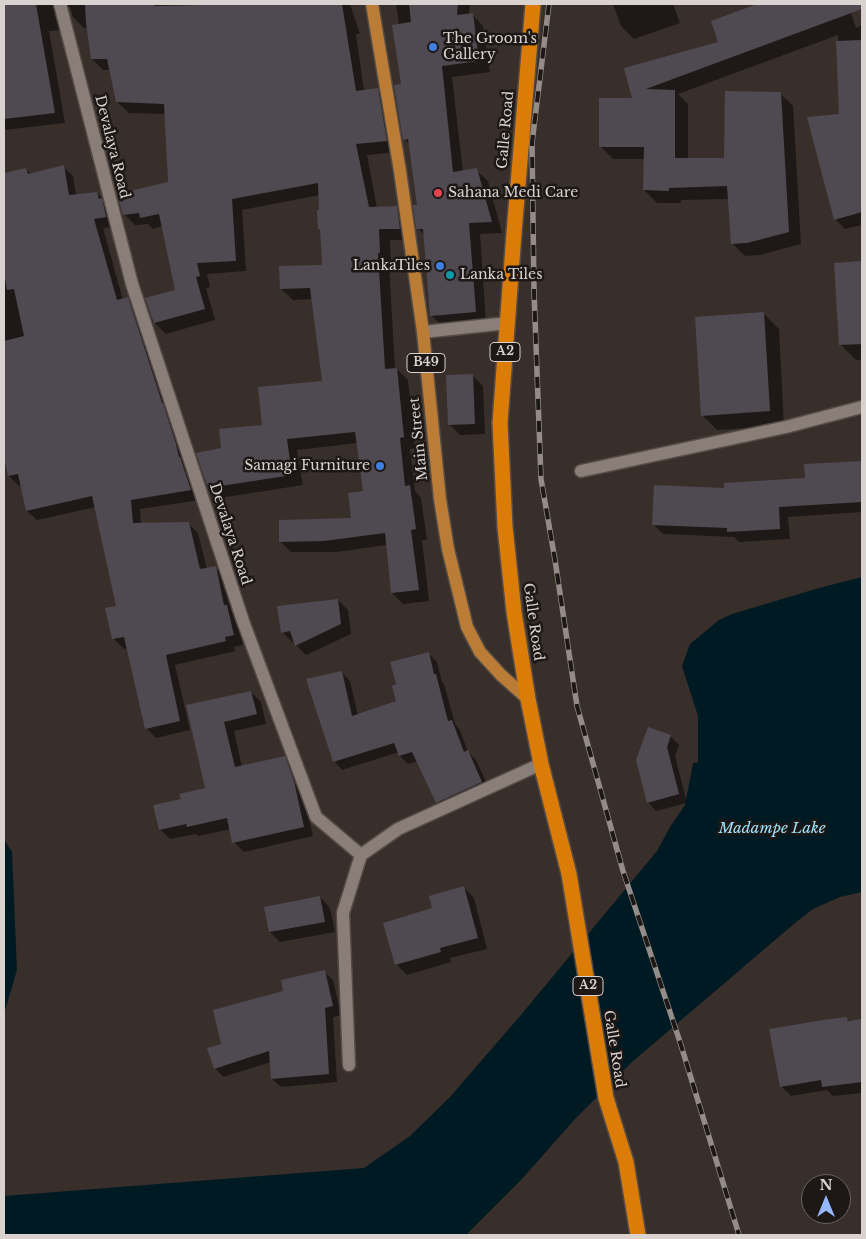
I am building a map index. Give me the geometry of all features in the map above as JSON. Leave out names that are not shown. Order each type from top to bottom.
[{"type":"highway","name":"Galle Road","points":[[533,4],[500,423],[505,527],[514,612],[528,698],[541,764],[569,874],[606,1098],[626,1162],[638,1235]]},
{"type":"main road","name":"Main Street","points":[[372,4],[400,171],[423,332],[440,499],[448,549],[467,627],[480,652],[501,675],[528,698]]},
{"type":"street","name":"Devalaya Road","points":[[60,4],[132,284],[243,622],[316,817],[361,855]]},
{"type":"street","points":[[423,332],[508,323]]},
{"type":"street","points":[[582,471],[786,427],[862,407]]},
{"type":"street","points":[[349,1065],[343,913],[361,855],[398,829],[541,764]]},
{"type":"water","name":"Madampe Lake","points":[[862,577],[862,892],[840,897],[813,909],[632,1062],[575,1119],[521,1180],[466,1235],[4,1235],[4,1196],[364,1168],[410,1136],[450,1097],[520,1016],[657,851],[685,805],[693,763],[698,762],[698,716],[682,666],[690,644],[719,620],[732,614]]},
{"type":"water","points":[[4,839],[12,852],[17,970],[4,1014]]},
{"type":"building","points":[[4,4],[36,4],[55,113],[4,119]]},
{"type":"building","points":[[85,4],[154,4],[154,6],[342,4],[356,91],[378,88],[387,141],[356,144],[369,207],[397,206],[400,229],[379,229],[380,253],[378,253],[385,369],[397,368],[404,437],[400,438],[405,486],[410,485],[416,529],[411,530],[419,590],[391,593],[385,533],[324,541],[279,542],[279,520],[351,518],[348,493],[363,491],[355,432],[287,439],[292,475],[208,488],[196,453],[221,448],[219,429],[262,425],[258,387],[322,381],[310,288],[280,289],[279,266],[322,265],[317,210],[319,210],[318,183],[232,199],[236,261],[197,263],[200,276],[196,277],[205,309],[154,323],[145,298],[175,290],[159,214],[140,218],[139,213],[123,215],[117,194],[168,182],[164,104],[116,102],[107,59],[91,59]]},
{"type":"building","points":[[409,4],[458,4],[457,15],[473,13],[479,61],[442,66],[453,172],[477,168],[492,222],[469,223],[476,312],[430,316],[423,229],[416,229],[413,205],[417,205],[408,139],[403,140],[394,85],[401,84],[392,25],[411,22]]},
{"type":"building","points":[[757,4],[862,4],[862,9],[646,89],[675,90],[675,158],[724,158],[725,91],[781,92],[789,232],[747,243],[731,244],[727,186],[669,188],[669,191],[643,190],[644,147],[599,147],[599,98],[632,98],[624,68],[718,42],[711,21]]},
{"type":"building","points":[[862,40],[862,212],[834,220],[807,117],[839,114],[836,41]]},
{"type":"building","points":[[64,165],[69,195],[97,192],[99,199],[102,198],[106,217],[94,219],[117,300],[128,297],[191,490],[131,500],[133,523],[189,522],[200,569],[216,566],[224,605],[227,605],[234,635],[225,637],[226,641],[166,655],[180,721],[145,729],[124,637],[112,639],[105,608],[116,606],[92,496],[26,511],[18,474],[8,476],[4,457],[4,341],[24,336],[14,289],[7,290],[4,274],[4,173],[26,168],[28,174]]},
{"type":"building","points":[[862,261],[862,344],[839,345],[834,263]]},
{"type":"building","points":[[764,312],[770,411],[701,416],[695,317]]},
{"type":"building","points":[[473,374],[475,424],[448,425],[446,375]]},
{"type":"building","points":[[862,461],[862,502],[779,507],[780,529],[727,532],[727,528],[652,525],[654,485],[724,488],[724,483],[805,478],[804,464]]},
{"type":"building","points":[[338,599],[341,624],[295,646],[290,631],[281,633],[277,606]]},
{"type":"building","points":[[429,652],[448,721],[452,720],[464,752],[468,750],[482,782],[436,803],[412,752],[399,756],[394,743],[333,762],[306,679],[342,671],[352,716],[396,701],[392,686],[396,684],[390,662]]},
{"type":"building","points":[[251,691],[257,714],[224,722],[235,767],[285,756],[294,781],[304,827],[232,843],[227,818],[187,827],[186,824],[159,830],[153,805],[181,799],[179,794],[205,788],[186,705]]},
{"type":"building","points":[[648,727],[671,735],[667,747],[679,794],[647,803],[636,760]]},
{"type":"building","points":[[464,886],[478,938],[440,948],[441,952],[395,965],[383,923],[432,908],[429,896]]},
{"type":"building","points":[[320,896],[325,922],[269,932],[264,907]]},
{"type":"building","points":[[325,970],[333,1006],[325,1008],[329,1074],[271,1079],[269,1051],[214,1069],[207,1048],[221,1044],[213,1010],[283,991],[281,980]]},
{"type":"building","points":[[847,1017],[848,1021],[862,1019],[862,1082],[822,1087],[821,1080],[780,1087],[769,1029]]},
{"type":"railway","points":[[549,4],[532,143],[534,291],[541,479],[577,706],[623,871],[680,1042],[739,1235]]},
{"type":"place","name":"The Groom's Gallery","points":[[433,47]]},
{"type":"place","name":"Sahana Medi Care","points":[[438,193]]},
{"type":"place","name":"LankaTiles","points":[[440,266]]},
{"type":"place","name":"Lanka Tiles","points":[[450,275]]},
{"type":"place","name":"Samagi Furniture","points":[[380,466]]}]
